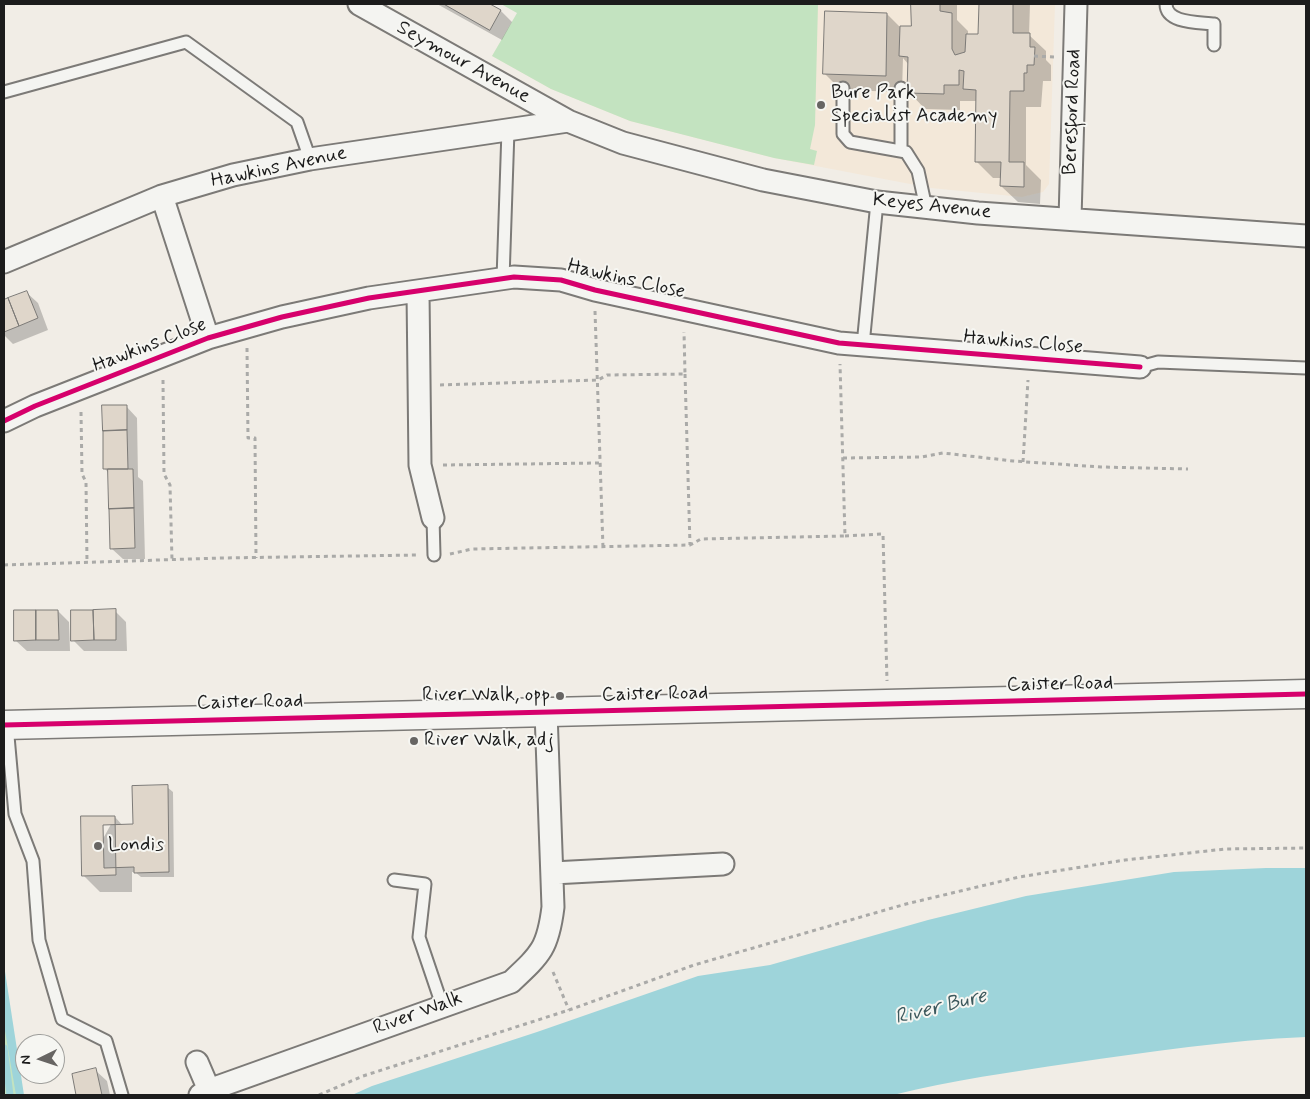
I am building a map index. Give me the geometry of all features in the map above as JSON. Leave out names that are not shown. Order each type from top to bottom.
[{"type":"main road","name":"Caister Road","points":[[6,725],[1306,694]]},
{"type":"street","name":"Seymour Avenue","points":[[359,4],[568,121]]},
{"type":"street","name":"Beresford Road","points":[[1070,220],[1076,4]]},
{"type":"street","name":"Hawkins Avenue","points":[[4,262],[162,196],[234,175],[310,159],[568,121]]},
{"type":"street","name":"Keyes Avenue","points":[[568,121],[608,138],[676,158],[763,180],[877,202],[1070,220],[1306,236]]},
{"type":"street","name":"Hawkins Close","points":[[162,196],[208,338]]},
{"type":"street","name":"Hawkins Close","points":[[4,421],[208,338],[246,327],[369,298],[514,277],[561,280],[595,290],[839,343],[1140,367]]},
{"type":"street","points":[[418,292],[420,465],[433,518]]},
{"type":"street","name":"River Walk","points":[[197,1062],[205,1093],[442,1005],[511,982],[540,955],[550,934],[553,907],[546,712]]},
{"type":"street","points":[[553,873],[724,864]]},
{"type":"lane","points":[[1166,4],[1170,14],[1180,20],[1214,24],[1214,45]]},
{"type":"lane","points":[[4,92],[186,42],[297,122],[310,159]]},
{"type":"lane","points":[[843,88],[842,134],[850,142],[901,150],[911,156],[918,171],[926,208]]},
{"type":"lane","points":[[901,88],[901,150]]},
{"type":"lane","points":[[503,279],[508,130]]},
{"type":"lane","points":[[863,345],[877,202]]},
{"type":"lane","points":[[1140,367],[1158,362],[1306,368]]},
{"type":"lane","points":[[433,518],[434,555]]},
{"type":"lane","points":[[6,725],[15,814],[34,861],[39,940],[62,1019],[106,1041],[122,1095]]},
{"type":"lane","points":[[394,880],[425,884],[419,937],[442,1005]]},
{"type":"path","points":[[595,290],[603,548]]},
{"type":"path","points":[[684,309],[690,544]]},
{"type":"path","points":[[246,327],[248,438],[255,438],[256,558]]},
{"type":"path","points":[[839,343],[845,536]]},
{"type":"path","points":[[163,356],[164,474],[170,485],[172,560]]},
{"type":"path","points":[[1023,462],[1030,358]]},
{"type":"path","points":[[419,385],[598,380],[607,375],[685,374]]},
{"type":"path","points":[[80,389],[82,474],[86,482],[87,562]]},
{"type":"path","points":[[843,458],[922,457],[943,453],[1023,462],[1101,467],[1188,469]]},
{"type":"path","points":[[420,465],[600,463]]},
{"type":"path","points":[[4,565],[434,555],[472,549],[603,548],[690,544],[701,538],[883,534],[888,704]]},
{"type":"path","points":[[319,1095],[363,1076],[569,1010],[703,962],[906,904],[1019,877],[1125,860],[1216,850],[1306,848]]},
{"type":"path","points":[[554,974],[569,1010]]},
{"type":"shaded area","name":"Bure Park Specialist Academy","points":[[523,4],[1055,4],[1049,184],[1043,192],[1022,197],[931,188],[774,158],[630,121],[551,89],[492,56]]},
{"type":"green space","points":[[501,4],[818,4],[815,125],[810,149],[817,151],[814,165],[774,158],[630,121],[551,89],[492,56],[517,13]]},
{"type":"green space","points":[[4,1009],[18,1095],[4,1095]]},
{"type":"water","name":"River Bure","points":[[1306,868],[1306,1037],[1218,1044],[1130,1055],[982,1077],[893,1095],[352,1095],[372,1086],[537,1032],[698,976],[770,965],[928,920],[1026,896],[1174,872]]},
{"type":"water","points":[[4,965],[15,1036],[15,1084],[22,1084],[24,1095],[16,1095],[4,1025]]},
{"type":"building","points":[[444,4],[490,4],[501,10],[490,30]]},
{"type":"building","points":[[911,4],[940,4],[940,11],[952,13],[952,49],[955,55],[965,52],[966,34],[978,34],[979,4],[1013,4],[1013,33],[1030,33],[1030,47],[1035,47],[1034,65],[1027,65],[1027,73],[1024,73],[1024,91],[1010,91],[1009,162],[1024,162],[1024,187],[1000,186],[1001,162],[975,162],[976,90],[963,89],[964,71],[959,70],[959,85],[944,85],[944,94],[907,93],[908,57],[899,56],[900,26],[911,26]]},
{"type":"building","points":[[825,11],[887,13],[886,76],[823,74]]},
{"type":"building","points":[[27,291],[38,318],[19,326],[8,298]]},
{"type":"building","points":[[8,298],[19,326],[4,332],[4,300]]},
{"type":"building","points":[[102,405],[127,405],[127,430],[103,431]]},
{"type":"building","points":[[127,430],[128,469],[103,469],[103,431]]},
{"type":"building","points":[[108,469],[133,469],[134,508],[109,509]]},
{"type":"building","points":[[134,508],[135,548],[110,549],[109,509]]},
{"type":"building","points":[[116,609],[116,640],[94,640],[93,610]]},
{"type":"building","points":[[14,610],[36,610],[36,640],[14,641]]},
{"type":"building","points":[[36,610],[58,610],[59,640],[36,640]]},
{"type":"building","points":[[71,610],[93,610],[94,640],[71,641]]},
{"type":"building","points":[[168,785],[169,872],[134,873],[134,867],[104,868],[103,825],[133,824],[132,786]]},
{"type":"building","name":"Londis","points":[[81,816],[115,816],[116,875],[82,876]]},
{"type":"building","points":[[96,1068],[102,1095],[76,1095],[72,1074]]},
{"type":"waterway","points":[[4,1048],[10,1095]]},
{"type":"cycle path","points":[[4,421],[35,406],[208,338],[282,317],[369,298],[514,277],[561,280],[595,290],[839,343],[1140,367]]},
{"type":"cycle path","points":[[4,725],[1306,694]]},
{"type":"place","name":"Bure Park Specialist Academy","points":[[821,105]]},
{"type":"place","name":"River Walk, opp","points":[[560,696]]},
{"type":"place","name":"River Walk, adj","points":[[414,741]]},
{"type":"place","name":"Londis","points":[[98,846]]}]
